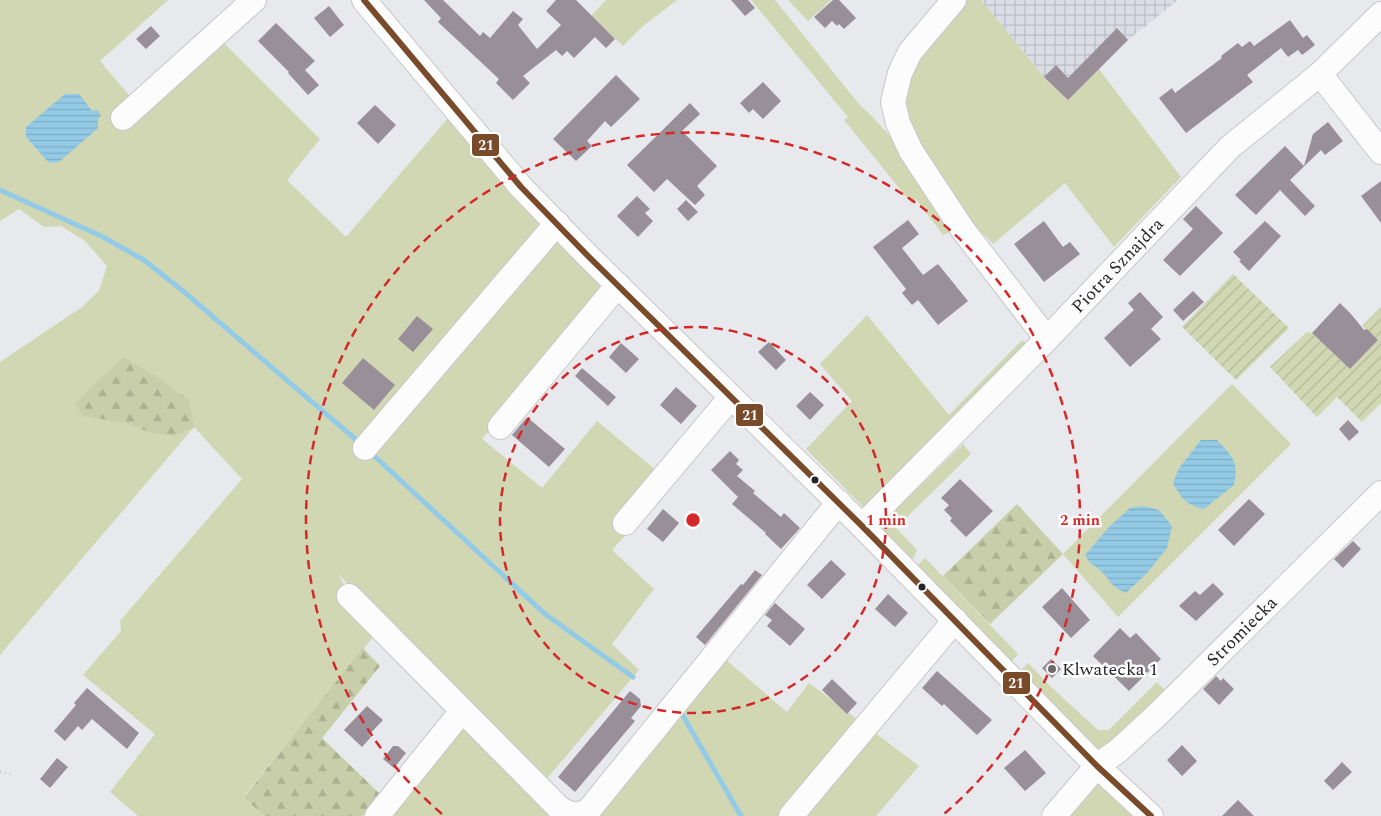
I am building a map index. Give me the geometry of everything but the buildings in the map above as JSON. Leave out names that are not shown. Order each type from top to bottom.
[{"type":"street","points":[[122,118],[254,0]]},
{"type":"street","points":[[364,0],[521,187],[839,502],[1098,766],[1151,816]]},
{"type":"street","points":[[954,0],[910,52],[900,73],[893,102],[898,123],[911,151],[963,230],[1047,339]]},
{"type":"street","name":"Piotra Sznajdra","points":[[862,526],[1047,339],[1230,147],[1320,74],[1381,14]]},
{"type":"street","points":[[1320,74],[1381,152]]},
{"type":"street","points":[[365,448],[557,224]]},
{"type":"street","points":[[500,426],[618,285]]},
{"type":"street","points":[[625,523],[731,397]]},
{"type":"street","name":"Stromiecka","points":[[1054,816],[1098,766],[1119,750],[1158,714],[1381,493]]},
{"type":"street","points":[[349,596],[559,808],[569,815],[580,815],[585,814],[839,502]]},
{"type":"street","points":[[791,816],[954,620]]},
{"type":"street","points":[[377,816],[462,711]]},
{"type":"path","points":[[0,772],[11,774]]},
{"type":"shaded area","points":[[981,0],[1178,0],[1128,40],[1068,100],[1044,77]]},
{"type":"green space","points":[[0,0],[168,0],[100,61],[132,99],[209,28],[320,139],[287,180],[346,237],[449,117],[612,291],[482,439],[542,488],[597,421],[664,477],[631,529],[612,550],[654,589],[612,644],[639,670],[544,782],[338,574],[373,637],[244,796],[264,816],[138,816],[110,792],[155,734],[83,675],[121,631],[120,621],[242,479],[194,427],[0,655],[0,362],[82,307],[99,291],[107,266],[85,241],[61,226],[44,227],[19,209],[0,221]]},
{"type":"green space","points":[[606,0],[677,0],[643,26],[623,46],[591,16]]},
{"type":"green space","points":[[751,0],[775,0],[859,104],[899,147],[955,229],[943,235],[916,199],[912,204],[844,120],[848,117]]},
{"type":"green space","points":[[788,0],[831,0],[808,21]]},
{"type":"green space","points":[[965,0],[981,0],[1044,77],[1068,100],[1099,69],[1181,177],[1114,247],[1065,183],[993,244],[971,221],[929,159],[910,124],[904,88],[911,60]]},
{"type":"green space","points":[[1233,274],[1289,328],[1236,380],[1182,327]]},
{"type":"green space","points":[[1381,307],[1381,403],[1362,422],[1337,397],[1317,417],[1270,367],[1307,332],[1312,333],[1350,369],[1378,340],[1362,326]]},
{"type":"green space","points":[[867,315],[949,415],[1022,340],[1030,346],[868,512],[806,449],[852,401],[820,364]]},
{"type":"green space","points":[[124,357],[156,376],[189,400],[194,427],[175,436],[151,433],[126,423],[83,416],[75,404]]},
{"type":"green space","points":[[1232,384],[1291,444],[1118,617],[1063,554]]},
{"type":"green space","points":[[963,444],[971,454],[896,528],[917,550],[914,557],[908,561],[884,533],[883,528],[886,519]]},
{"type":"green space","points":[[1017,504],[1063,554],[990,624],[943,576]]},
{"type":"green space","points":[[925,558],[1018,654],[1009,665],[931,587],[935,582],[918,565]]},
{"type":"green space","points":[[363,648],[380,666],[322,738],[380,794],[362,816],[264,816],[244,797]]},
{"type":"green space","points":[[725,659],[787,712],[809,683],[919,766],[876,816],[597,816]]},
{"type":"green space","points":[[1028,663],[1098,730],[1109,730],[1157,682],[1169,694],[1113,748],[1097,751],[1019,672]]},
{"type":"green space","points":[[462,726],[557,816],[383,816]]},
{"type":"green space","points":[[1099,782],[1132,816],[1069,816]]},
{"type":"water","points":[[65,94],[79,94],[92,111],[97,110],[101,115],[98,119],[98,128],[59,162],[49,163],[26,137],[26,127]]},
{"type":"water","points":[[1201,440],[1217,440],[1231,456],[1236,470],[1234,485],[1204,509],[1193,506],[1185,501],[1173,483],[1179,468]]},
{"type":"water","points":[[1143,506],[1159,510],[1172,526],[1167,548],[1147,573],[1126,593],[1114,586],[1100,569],[1089,562],[1085,555],[1109,527],[1130,508]]},
{"type":"waterway","points":[[0,190],[101,236],[144,260],[183,291],[361,444]]},
{"type":"waterway","points":[[371,453],[545,614],[633,677]]},
{"type":"waterway","points":[[683,716],[741,816]]},
{"type":"transit line","name":"21","points":[[364,0],[521,187],[589,257],[862,526],[1097,766],[1151,816]]},
{"type":"place","name":"Klwatecka 1","points":[[1052,669]]}]
